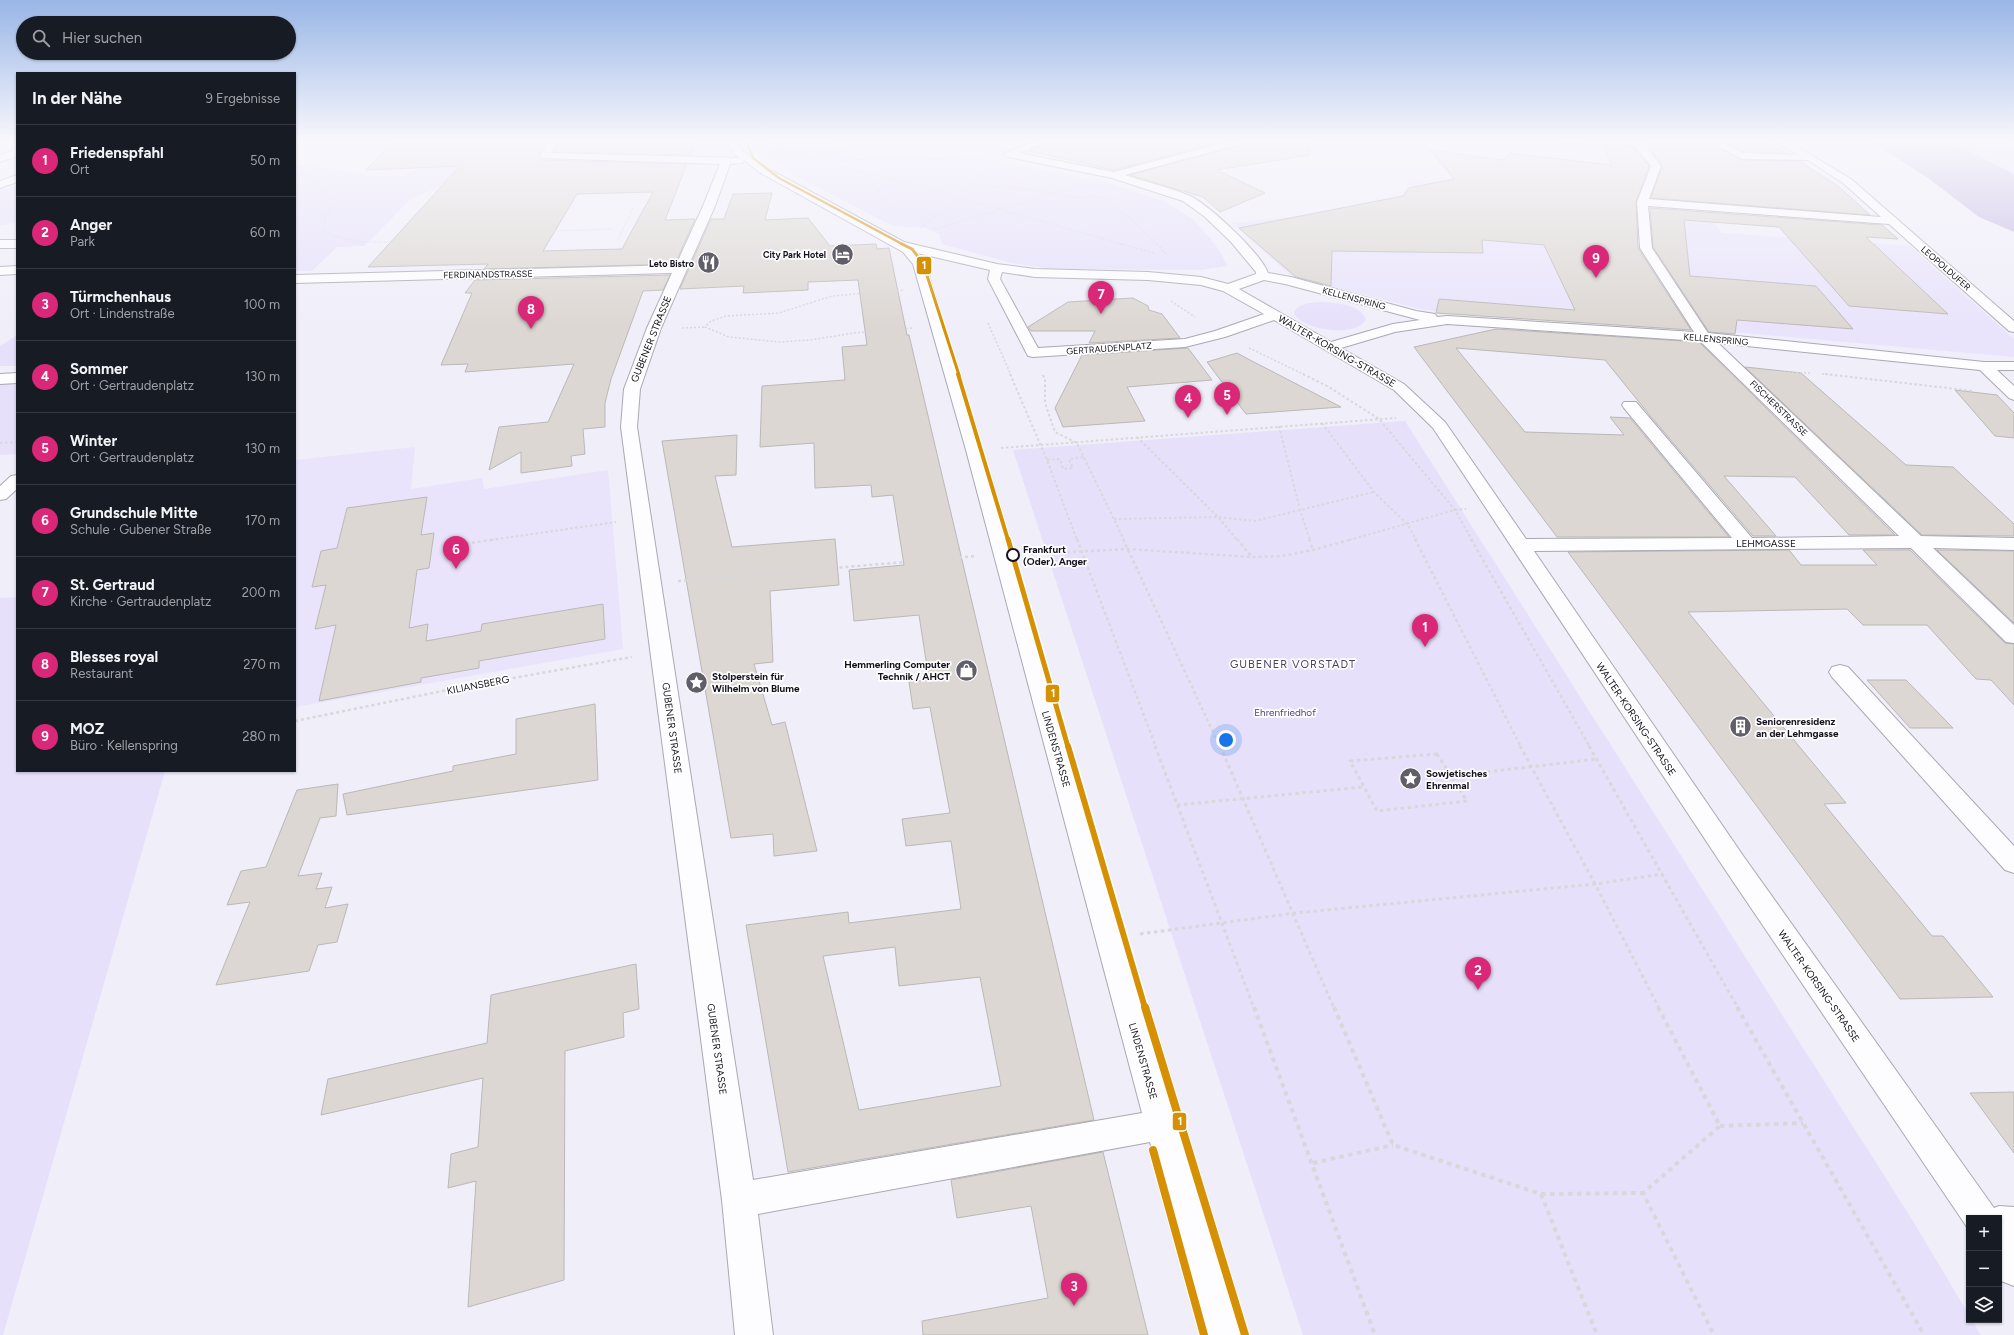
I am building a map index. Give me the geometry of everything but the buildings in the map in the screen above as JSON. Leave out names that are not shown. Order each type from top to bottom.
[{"type":"street","name":"GUBENER STRASSE","points":[[710,202],[654,328],[632,389],[629,427],[739,1200],[754,1335]]},
{"type":"street","name":"LINDENSTRASSE","points":[[821,202],[907,249],[919,263],[974,450],[1108,938],[1221,1335]]},
{"type":"street","points":[[900,245],[996,268],[1035,273],[1148,276],[1201,281],[1228,288],[1253,281],[1262,276],[1262,272],[1255,261],[1235,239],[1193,202]]},
{"type":"street","name":"FISCHERSTRASSE","points":[[1642,202],[1646,248],[1704,337],[2014,637]]},
{"type":"street","points":[[1646,202],[1892,221]]},
{"type":"street","points":[[1765,202],[1774,212]]},
{"type":"street","name":"LEOPOLDUFER","points":[[1871,202],[2014,328]]},
{"type":"street","points":[[0,244],[16,244]]},
{"type":"street","points":[[996,268],[994,279],[1033,353]]},
{"type":"street","name":"FERDINANDSTRASSE","points":[[296,279],[680,269]]},
{"type":"street","points":[[0,270],[16,270]]},
{"type":"street","name":"KELLENSPRING","points":[[1262,276],[1286,280],[1415,315],[1447,320],[1704,337],[1984,366]]},
{"type":"street","name":"WALTER-KORSING-STRASSE","points":[[1228,288],[1331,346],[1399,387],[1439,425],[1735,864],[1979,1215]]},
{"type":"street","name":"GERTRAUDENPLATZ","points":[[1033,353],[1185,343],[1220,334],[1275,315]]},
{"type":"street","name":"KELLENSPRING","points":[[1331,346],[1393,328],[1447,320]]},
{"type":"street","points":[[1984,366],[2014,366]]},
{"type":"street","points":[[1984,366],[2014,395]]},
{"type":"street","points":[[0,379],[16,378]]},
{"type":"street","points":[[1630,405],[1746,543]]},
{"type":"street","points":[[0,495],[16,481]]},
{"type":"street","name":"LEHMGASSE","points":[[1519,545],[1916,542],[2014,544]]},
{"type":"street","points":[[1840,672],[2014,863]]},
{"type":"street","points":[[739,1200],[1161,1124]]},
{"type":"street","points":[[2002,1224],[2014,1225]]},
{"type":"street","points":[[2002,1250],[2014,1268]]},
{"type":"path","points":[[335,202],[326,217],[323,229],[332,236],[354,240],[447,242],[487,233],[614,229]]},
{"type":"path","points":[[886,202],[896,217]]},
{"type":"path","points":[[916,232],[953,202]]},
{"type":"path","points":[[979,202],[1154,253]]},
{"type":"path","points":[[933,230],[1024,202]]},
{"type":"path","points":[[1108,202],[1126,214],[1151,236],[1169,257],[1162,255]]},
{"type":"path","points":[[618,239],[633,208]]},
{"type":"path","points":[[769,235],[770,269]]},
{"type":"path","points":[[742,254],[828,245]]},
{"type":"path","points":[[705,327],[711,321],[726,316],[779,313],[832,296],[897,291]]},
{"type":"path","points":[[1165,298],[1220,334],[1329,387],[1379,420],[1455,510],[1924,1335]]},
{"type":"path","points":[[988,322],[1041,445],[1082,551],[1221,923],[1313,1163],[1375,1335]]},
{"type":"path","points":[[680,328],[705,327],[713,333],[773,342],[821,339],[857,332],[906,329]]},
{"type":"path","points":[[1033,353],[1045,380],[1045,402],[1055,432],[1077,443],[1114,519],[1244,798],[1394,1145]]},
{"type":"path","points":[[1741,372],[1809,373],[1976,391]]},
{"type":"path","points":[[974,450],[1279,426],[1431,416]]},
{"type":"path","points":[[1322,424],[1374,492],[1408,525],[1531,767],[1595,884],[1720,1126]]},
{"type":"path","points":[[1279,426],[1300,510],[1313,550]]},
{"type":"path","points":[[1137,437],[1218,517],[1252,557]]},
{"type":"path","points":[[0,443],[16,442]]},
{"type":"path","points":[[1047,460],[1060,459],[1063,470],[1073,468],[1069,459],[1084,457]]},
{"type":"path","points":[[1114,519],[1218,517],[1255,521],[1374,492]]},
{"type":"path","points":[[652,583],[1002,554],[1012,555],[1127,549],[1252,557],[1282,556],[1313,550],[1408,525],[1455,510]]},
{"type":"path","points":[[448,546],[642,518]]},
{"type":"path","name":"KILIANSBERG","points":[[296,721],[462,687],[662,652]]},
{"type":"path","points":[[1438,754],[1467,801],[1377,811],[1363,787],[1350,761],[1438,754]]},
{"type":"path","points":[[1452,776],[1597,759]]},
{"type":"path","points":[[1177,804],[1363,787]]},
{"type":"path","points":[[1108,938],[1295,913],[1595,884],[1663,874]]},
{"type":"path","points":[[1313,1163],[1394,1145],[1541,1194],[1643,1193],[1720,1126],[1803,1123]]},
{"type":"path","points":[[1643,1193],[1714,1335]]},
{"type":"path","points":[[1541,1194],[1597,1335]]},
{"type":"shaded area","points":[[1368,202],[1563,202],[1634,252],[1684,330],[1455,314],[1421,309],[1292,277],[1232,223],[1300,216]]},
{"type":"shaded area","points":[[1960,202],[2014,202],[2014,232],[1979,217]]},
{"type":"shaded area","points":[[1656,209],[1705,212],[1722,233],[1910,246],[2014,339],[2014,357],[1721,331],[1654,222]]},
{"type":"shaded area","points":[[415,447],[411,489],[482,478],[484,489],[608,470],[623,649],[296,707],[296,460]]},
{"type":"green space","points":[[0,202],[16,202],[16,223],[0,225]]},
{"type":"green space","points":[[296,202],[408,202],[364,246],[337,247],[312,271],[296,271]]},
{"type":"green space","points":[[847,202],[1166,202],[1194,220],[1215,244],[1228,266],[1201,270],[1053,269],[1011,263],[942,244],[939,234],[926,228],[893,226]]},
{"type":"green space","points":[[1320,302],[1352,307],[1363,314],[1366,319],[1361,325],[1352,329],[1330,330],[1318,328],[1308,324],[1299,319],[1294,313],[1301,305]]},
{"type":"green space","points":[[16,336],[16,366],[0,366],[0,346]]},
{"type":"green space","points":[[16,382],[16,454],[0,455],[0,383]]},
{"type":"green space","name":"Ehrenfriedhof","points":[[1405,421],[1913,1221],[1966,1310],[1966,1323],[1974,1323],[1981,1335],[1303,1335],[1013,450]]},
{"type":"green space","points":[[16,597],[16,772],[165,772],[3,1335],[0,1335],[0,598]]},
{"type":"transit line","name":"1","points":[[825,202],[912,249],[923,263],[982,449],[1123,936],[1245,1335]]},
{"type":"transit line","name":"1","points":[[1153,1150],[1204,1335]]},
{"type":"place","name":"City Park Hotel","points":[[842,254]]},
{"type":"place","name":"Leto Bistro","points":[[709,263]]},
{"type":"place","name":"MOZ","points":[[1596,278]]},
{"type":"place","name":"St. Gertraud","points":[[1101,314]]},
{"type":"place","name":"Blesses royal","points":[[531,329]]},
{"type":"place","name":"Winter","points":[[1227,415]]},
{"type":"place","name":"Sommer","points":[[1188,418]]},
{"type":"place","name":"Frankfurt (Oder), Anger","points":[[1013,555]]},
{"type":"place","name":"Grundschule Mitte","points":[[456,569]]},
{"type":"place","name":"Friedenspfahl","points":[[1425,647]]},
{"type":"place","name":"Hemmerling Computer Technik / AHCT","points":[[966,670]]},
{"type":"place","name":"Stolperstein für Wilhelm von Blume","points":[[697,682]]},
{"type":"place","name":"Seniorenresidenz an der Lehmgasse","points":[[1741,727]]},
{"type":"place","name":"Sowjetisches Ehrenmal","points":[[1411,779]]},
{"type":"place","name":"Anger","points":[[1478,990]]},
{"type":"place","name":"Türmchenhaus","points":[[1074,1306]]},
{"type":"district","name":"GUBENER VORSTADT","points":[[1293,664]]}]
